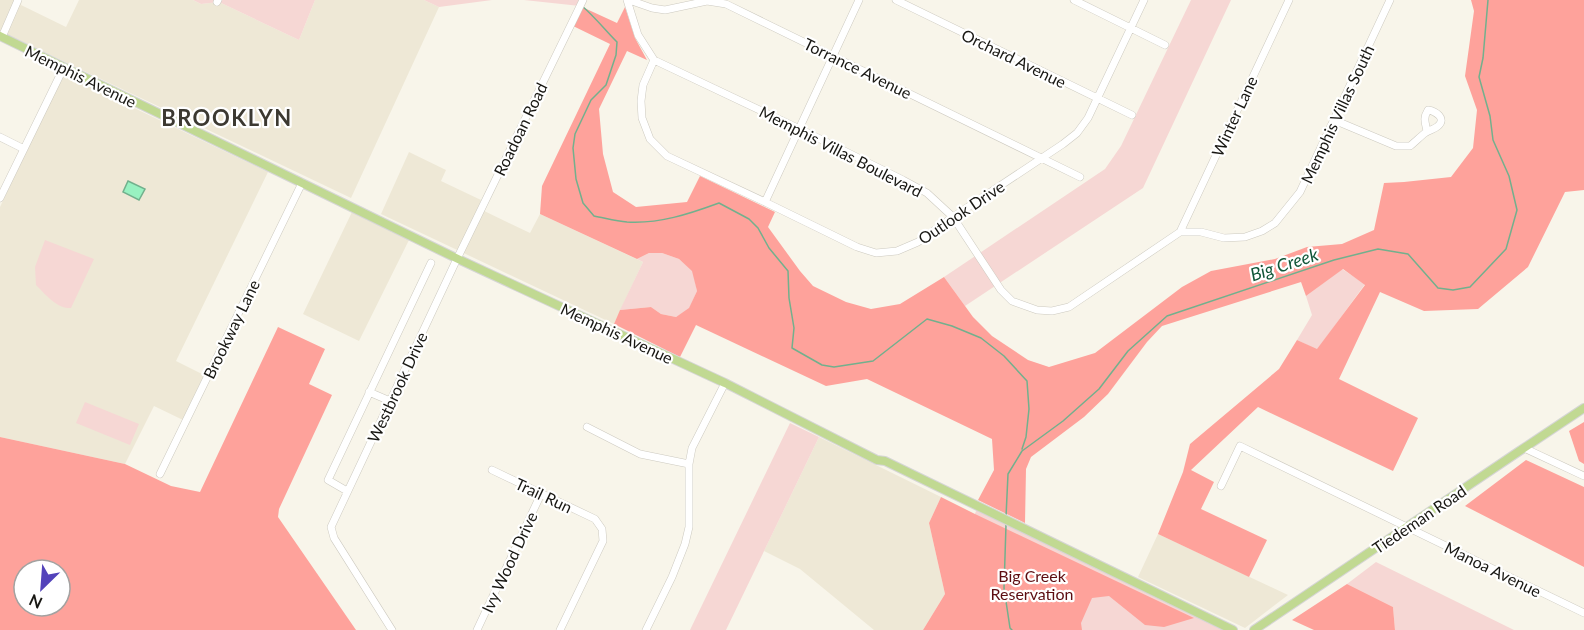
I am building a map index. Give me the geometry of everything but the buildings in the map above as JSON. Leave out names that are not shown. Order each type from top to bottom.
[{"type":"main road","name":"Memphis Avenue","points":[[1,36],[458,258],[725,383],[877,459],[1233,630]]},
{"type":"main road","name":"Tiedeman Road","points":[[1254,630],[1584,408]]},
{"type":"street","points":[[1,36],[18,0]]},
{"type":"street","name":"Roadoan Road","points":[[458,258],[583,0]]},
{"type":"street","points":[[628,0],[638,35],[654,60]]},
{"type":"street","name":"Torrance Avenue","points":[[628,0],[652,9],[665,10],[707,1],[726,3],[1080,177]]},
{"type":"street","points":[[765,202],[859,0]]},
{"type":"street","name":"Orchard Avenue","points":[[896,0],[1132,114]]},
{"type":"street","points":[[1074,0],[1165,45]]},
{"type":"street","name":"Outlook Drive","points":[[654,60],[643,85],[642,118],[650,139],[667,156],[856,247],[876,253],[897,251],[918,242],[1077,133],[1098,99],[1144,0]]},
{"type":"street","name":"Winter Lane","points":[[1180,232],[1289,0]]},
{"type":"street","name":"Memphis Villas South","points":[[1180,232],[1201,232],[1224,238],[1245,237],[1275,223],[1300,192],[1390,0]]},
{"type":"street","name":"Memphis Villas Boulevard","points":[[654,60],[927,193],[953,217],[1001,290],[1012,301],[1023,306],[1052,311],[1069,307],[1180,232]]},
{"type":"street","points":[[0,198],[64,67]]},
{"type":"street","points":[[1334,120],[1396,146],[1410,146],[1427,131]]},
{"type":"street","points":[[0,137],[24,148]]},
{"type":"street","name":"Brookway Lane","points":[[160,474],[302,183]]},
{"type":"street","name":"Westbrook Drive","points":[[392,630],[334,538],[331,527],[458,258]]},
{"type":"street","points":[[347,491],[328,480],[431,263]]},
{"type":"street","points":[[646,630],[685,544],[689,527],[689,464],[692,448],[725,383]]},
{"type":"street","points":[[369,392],[390,401]]},
{"type":"street","points":[[587,427],[640,454],[689,464]]},
{"type":"street","name":"Manoa Avenue","points":[[1221,486],[1240,446],[1584,613]]},
{"type":"street","points":[[1524,447],[1584,476]]},
{"type":"street","name":"Trail Run","points":[[492,470],[595,519],[602,529],[603,541],[560,630]]},
{"type":"street","name":"Ivy Wood Drive","points":[[477,630],[541,494]]},
{"type":"shaded area","points":[[0,0],[22,0],[21,5],[66,27],[79,0],[193,0],[201,4],[219,2],[299,40],[315,0],[424,0],[439,7],[351,198],[0,31]]},
{"type":"shaded area","points":[[63,74],[268,172],[176,361],[204,375],[183,420],[154,406],[125,464],[0,437],[0,207]]},
{"type":"shaded area","points":[[409,152],[446,170],[441,181],[481,200],[478,208],[530,233],[540,214],[643,262],[614,324],[381,214]]},
{"type":"shaded area","points":[[128,181],[145,189],[139,200],[123,192]]},
{"type":"shaded area","points":[[352,212],[409,240],[359,341],[303,314]]},
{"type":"shaded area","points":[[819,437],[941,497],[929,523],[945,594],[923,630],[874,630],[800,569],[764,551]]},
{"type":"shaded area","points":[[1158,534],[1288,595],[1245,628],[1138,577]]},
{"type":"green space","points":[[193,0],[315,0],[299,40],[219,2],[201,4]]},
{"type":"green space","points":[[424,0],[492,0],[439,7]]},
{"type":"green space","points":[[524,0],[583,0],[580,6]]},
{"type":"green space","points":[[1191,0],[1231,0],[1143,188],[965,306],[944,277],[1105,169],[1121,146]]},
{"type":"green space","points":[[1471,0],[1584,0],[1584,190],[1565,192],[1528,267],[1478,309],[1424,311],[1380,292],[1339,379],[1418,418],[1393,471],[1258,407],[1191,470],[1214,482],[1201,509],[1267,540],[1249,577],[1158,534],[1183,472],[1190,444],[1279,369],[1297,340],[1317,349],[1365,285],[1343,269],[1306,296],[1301,282],[1162,326],[1108,394],[1084,417],[1031,457],[1026,469],[1025,523],[978,500],[994,470],[992,439],[867,379],[826,386],[696,325],[680,357],[614,324],[620,310],[651,307],[661,314],[676,317],[689,308],[697,291],[692,271],[679,259],[662,253],[649,253],[637,259],[540,214],[542,186],[610,44],[571,25],[580,6],[617,23],[625,7],[635,38],[647,60],[627,51],[599,109],[603,154],[613,192],[636,207],[687,202],[700,176],[775,212],[768,227],[813,286],[846,302],[871,309],[900,304],[944,277],[973,317],[992,336],[1028,360],[1049,367],[1095,353],[1182,287],[1211,271],[1275,259],[1307,247],[1342,244],[1374,230],[1384,183],[1451,177],[1473,148],[1477,110],[1465,76],[1474,11]]},
{"type":"green space","points":[[45,240],[94,259],[71,308],[56,304],[36,285],[35,267]]},
{"type":"green space","points":[[649,253],[662,253],[679,259],[693,271],[697,291],[689,309],[676,317],[661,314],[651,307],[620,310],[643,262],[637,259]]},
{"type":"green space","points":[[1342,269],[1365,284],[1317,350],[1297,340],[1312,315],[1306,296]]},
{"type":"green space","points":[[278,327],[325,349],[309,384],[332,395],[279,509],[278,517],[356,630],[0,630],[0,437],[125,464],[171,486],[200,492]]},
{"type":"green space","points":[[85,402],[139,424],[130,445],[76,423]]},
{"type":"green space","points":[[1584,422],[1584,464],[1579,461],[1569,431]]},
{"type":"green space","points":[[790,423],[819,437],[726,630],[690,630]]},
{"type":"green space","points":[[1526,460],[1584,487],[1584,567],[1465,506]]},
{"type":"green space","name":"Big Creek Reservation","points":[[941,497],[1194,618],[1164,627],[1145,625],[1109,596],[1092,598],[1081,623],[1082,630],[923,630],[945,594],[929,523]]},
{"type":"green space","name":"Big Creek Reservation","points":[[978,507],[1233,630],[1001,630],[971,522]]},
{"type":"green space","points":[[1376,562],[1514,630],[1395,630],[1393,607],[1347,584]]},
{"type":"green space","points":[[1347,584],[1393,607],[1395,630],[1314,630],[1292,620]]},
{"type":"waterway","name":"Big Creek","points":[[1006,517],[1008,474],[1022,451],[1063,421],[1099,389],[1128,351],[1167,316],[1334,260],[1378,249],[1408,254],[1438,288],[1453,290],[1470,287],[1506,249],[1517,210],[1509,176],[1493,140],[1490,116],[1479,77],[1488,0]]},
{"type":"waterway","points":[[582,6],[617,42],[616,55],[606,85],[591,100],[575,134],[573,148],[576,179],[583,203],[594,216],[627,222],[662,220],[719,203],[749,219],[758,228],[769,248],[788,271],[789,298],[794,328],[792,348],[822,365],[834,367],[873,361],[927,319],[981,338],[1004,356],[1027,381],[1029,409],[1026,437],[1022,449]]},
{"type":"waterway","name":"Big Creek","points":[[1006,525],[1004,588],[1012,630]]},
{"type":"district","name":"BROOKLYN","points":[[227,117]]}]
